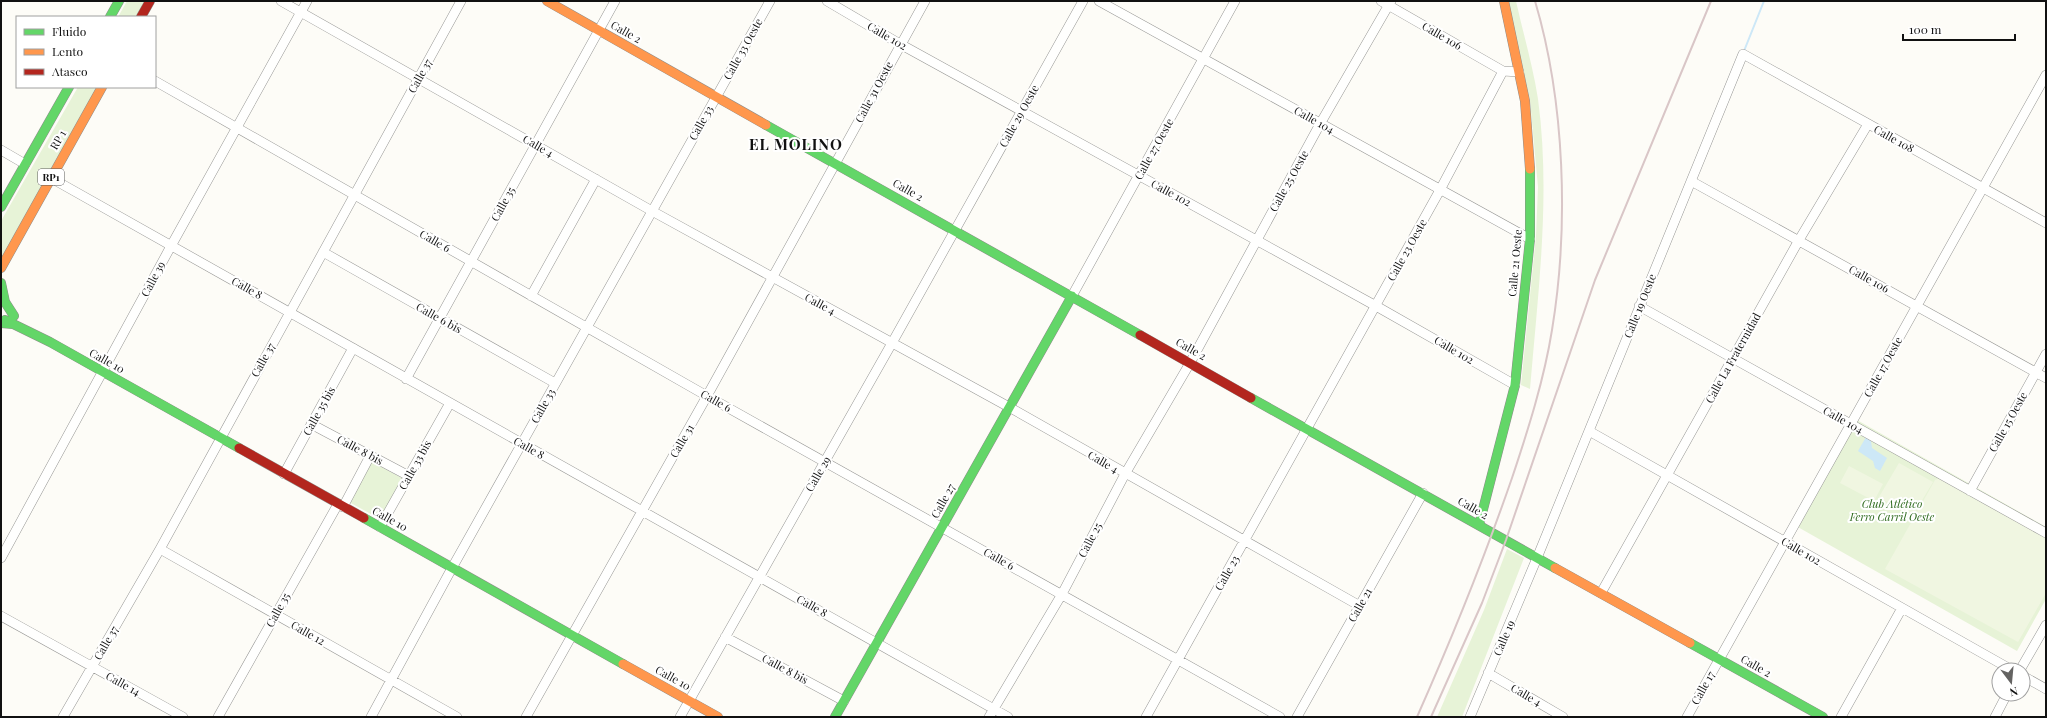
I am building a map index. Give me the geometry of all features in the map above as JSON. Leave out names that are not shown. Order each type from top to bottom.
[{"type":"street","points":[[111,16],[120,1]]},
{"type":"street","points":[[142,16],[150,1]]},
{"type":"street","name":"Calle 4","points":[[281,1],[773,279],[1009,407],[1124,474],[1246,540],[1360,606]]},
{"type":"street","name":"Calle 39","points":[[1,558],[171,246],[307,1]]},
{"type":"street","name":"Calle 37","points":[[63,717],[160,549],[354,194],[419,80],[461,1]]},
{"type":"street","name":"Calle 2","points":[[547,1],[1537,558],[1823,717]]},
{"type":"street","name":"Calle 35","points":[[406,378],[615,1]]},
{"type":"street","name":"Calle 33 Oeste","points":[[716,96],[770,1]]},
{"type":"street","name":"Calle 102","points":[[827,1],[900,44],[1138,176],[1256,239],[1515,385]]},
{"type":"street","name":"Calle 31 Oeste","points":[[836,163],[900,44],[925,1]]},
{"type":"street","name":"Calle 29 Oeste","points":[[954,230],[1083,1]]},
{"type":"street","name":"Calle 104","points":[[1100,1],[1530,239]]},
{"type":"street","name":"Calle 27 Oeste","points":[[1072,296],[1236,1]]},
{"type":"street","name":"Calle 21 Oeste","points":[[1479,525],[1515,385],[1530,239],[1532,187],[1525,101],[1504,1]]},
{"type":"street","name":"Calle 106","points":[[1387,2],[1503,71]]},
{"type":"street","name":"Calle 25 Oeste","points":[[1190,363],[1256,239],[1387,2]]},
{"type":"street","name":"Calle 108","points":[[1743,54],[1983,188],[2045,219]]},
{"type":"street","name":"Calle 19 Oeste","points":[[1537,558],[1743,54]]},
{"type":"street","points":[[1503,71],[1519,72]]},
{"type":"street","name":"Calle 23 Oeste","points":[[1308,429],[1440,190],[1503,71]]},
{"type":"street","name":"Calle 17 Oeste","points":[[1719,659],[2046,75]]},
{"type":"street","name":"Calle 6","points":[[156,82],[707,396],[1179,659],[1280,717]]},
{"type":"street","name":"RP 1","points":[[1,207],[69,88]]},
{"type":"street","name":"RP 1","points":[[1,267],[101,88]]},
{"type":"street","name":"Calle 33","points":[[371,717],[452,568],[555,383],[588,328],[716,96]]},
{"type":"street","name":"Calle La Fraternidad","points":[[1600,593],[1799,240],[1868,124]]},
{"type":"street","points":[[1,150],[25,164]]},
{"type":"street","name":"Calle 31","points":[[526,717],[773,279],[836,163]]},
{"type":"street","name":"Calle 8","points":[[51,178],[877,643],[992,713],[1008,717]]},
{"type":"street","points":[[531,296],[596,179]]},
{"type":"street","name":"Calle 106","points":[[1691,181],[2046,378]]},
{"type":"street","name":"Calle 29","points":[[680,717],[892,344],[954,230]]},
{"type":"street","name":"Calle 6 bis","points":[[323,252],[555,383]]},
{"type":"street","points":[[1,267],[1,278]]},
{"type":"street","points":[[1,283],[5,302],[14,320],[1,323]]},
{"type":"street","name":"Calle 27","points":[[835,717],[1072,296]]},
{"type":"street","name":"Calle 104","points":[[1639,306],[2046,533]]},
{"type":"street","name":"Calle 10","points":[[1,309],[14,320]]},
{"type":"street","name":"Calle 10","points":[[1,318],[25,322],[50,342],[718,717]]},
{"type":"street","name":"Calle 35 bis","points":[[284,474],[353,348]]},
{"type":"street","name":"Calle 15 Oeste","points":[[1970,491],[2046,354]]},
{"type":"street","name":"Calle 25","points":[[992,713],[1062,594],[1124,474],[1190,363]]},
{"type":"street","name":"Calle 33 bis","points":[[380,528],[450,403]]},
{"type":"street","name":"Calle 8 bis","points":[[311,424],[409,476]]},
{"type":"street","name":"Calle 23","points":[[1146,717],[1308,429]]},
{"type":"street","name":"Calle 102","points":[[1589,431],[1998,662]]},
{"type":"street","name":"Calle 35","points":[[218,717],[340,505],[370,456]]},
{"type":"street","name":"Calle 21","points":[[1297,717],[1423,493]]},
{"type":"street","name":"Calle 12","points":[[160,549],[457,717]]},
{"type":"street","name":"Calle 19","points":[[1470,717],[1537,558]]},
{"type":"street","points":[[1842,717],[1902,608]]},
{"type":"street","name":"Calle 14","points":[[1,616],[183,717]]},
{"type":"street","points":[[2025,662],[2046,625]]},
{"type":"street","name":"Calle 8 bis","points":[[725,637],[844,701]]},
{"type":"street","name":"Calle 17","points":[[1687,717],[1719,659]]},
{"type":"street","name":"Calle 4","points":[[1488,673],[1563,717]]},
{"type":"street","points":[[2031,681],[2046,689]]},
{"type":"street","points":[[1995,717],[2003,702]]},
{"type":"green space","points":[[127,1],[145,1],[137,16],[119,16]]},
{"type":"green space","points":[[1507,1],[1516,1],[1536,87],[1542,135],[1542,244],[1530,389],[1521,385],[1536,236],[1538,187],[1530,100]]},
{"type":"green space","points":[[77,88],[96,88],[1,260],[1,221]]},
{"type":"green space","name":"Club Atlético Ferro Carril Oeste","points":[[1857,420],[2046,527],[2046,599],[2017,651],[1796,526]]},
{"type":"green space","points":[[372,462],[402,478],[380,519],[349,502]]},
{"type":"green space","points":[[1899,463],[1933,482],[1912,517],[1879,497]]},
{"type":"green space","points":[[1849,466],[1883,484],[1874,501],[1840,483]]},
{"type":"green space","points":[[1946,476],[2046,532],[2046,593],[2018,642],[1885,569],[1935,480]]},
{"type":"green space","points":[[1507,549],[1524,558],[1462,717],[1437,717],[1484,610]]},
{"type":"water","points":[[1866,437],[1871,441],[1872,448],[1887,458],[1880,471],[1875,468],[1873,461],[1858,451]]},
{"type":"waterway","points":[[1744,51],[1764,1]]},
{"type":"railway","points":[[1417,717],[1467,598],[1512,478],[1530,423],[1549,349],[1561,249],[1561,165],[1553,81],[1535,1]]},
{"type":"railway","points":[[1431,717],[1482,603],[1506,540],[1595,280],[1711,1]]},
{"type":"traffic: fast","points":[[111,16],[119,1]]},
{"type":"traffic: fast","points":[[1,207],[68,88]]},
{"type":"traffic: fast","points":[[766,125],[1140,335]]},
{"type":"traffic: fast","points":[[1479,525],[1515,385],[1530,239],[1530,169]]},
{"type":"traffic: fast","points":[[1,283],[5,302],[14,316]]},
{"type":"traffic: fast","points":[[835,717],[1072,296]]},
{"type":"traffic: fast","points":[[5,320],[50,342],[239,448]]},
{"type":"traffic: fast","points":[[1,323],[13,324]]},
{"type":"traffic: fast","points":[[1251,398],[1555,568]]},
{"type":"traffic: fast","points":[[364,518],[623,664]]},
{"type":"traffic: fast","points":[[1690,643],[1823,717]]},
{"type":"traffic: slow","points":[[547,1],[766,125]]},
{"type":"traffic: slow","points":[[1504,1],[1525,101],[1530,169]]},
{"type":"traffic: slow","points":[[1,268],[101,88]]},
{"type":"traffic: slow","points":[[1555,568],[1690,643]]},
{"type":"traffic: slow","points":[[623,664],[718,717]]},
{"type":"traffic: jam","points":[[142,16],[150,1]]},
{"type":"traffic: jam","points":[[1140,335],[1251,398]]},
{"type":"traffic: jam","points":[[239,448],[364,518]]},
{"type":"district","name":"EL MOLINO","points":[[796,145]]}]
